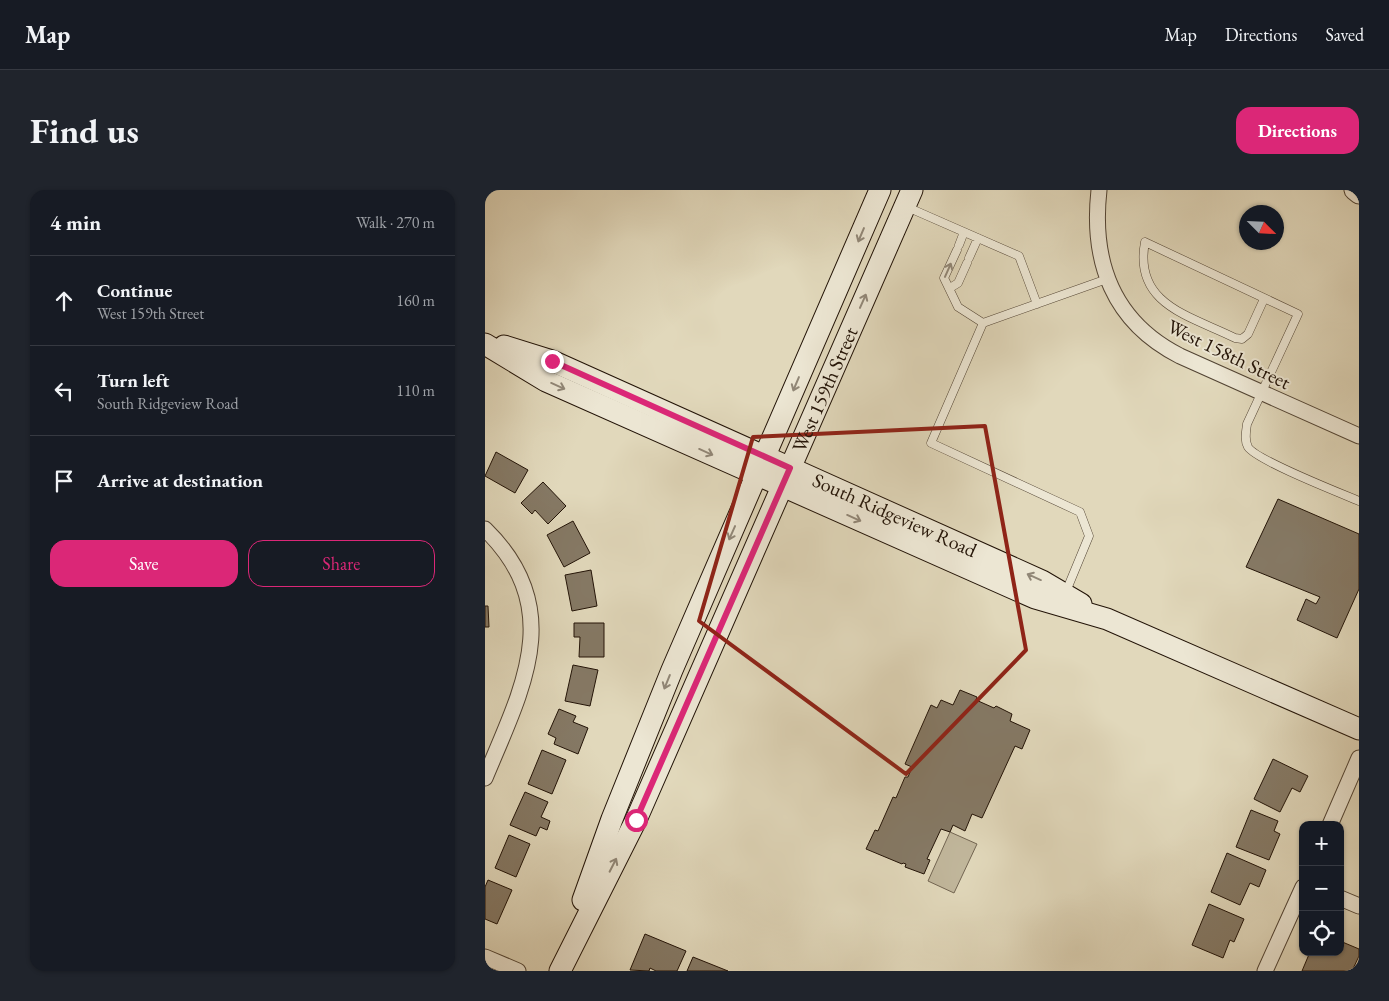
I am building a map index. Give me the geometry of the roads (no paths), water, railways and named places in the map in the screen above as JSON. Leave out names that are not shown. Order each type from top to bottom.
[{"type":"main road","name":"West 159th Street","points":[[559,971],[612,819],[672,670],[880,190]]},
{"type":"main road","name":"West 159th Street","points":[[559,971],[636,820],[908,198]]},
{"type":"main road","name":"South Ridgeview Road","points":[[485,342],[546,381],[761,465],[1035,598],[1107,619]]},
{"type":"main road","name":"South Ridgeview Road","points":[[786,477],[1043,580],[1107,619],[1359,729]]},
{"type":"street","name":"West 158th Street","points":[[1099,190],[1097,235],[1107,279],[1121,306],[1159,346],[1359,436]]},
{"type":"street","points":[[1354,190],[1359,194]]},
{"type":"street","points":[[485,529],[503,548],[516,568],[531,613],[532,644],[526,674],[485,778]]},
{"type":"street","points":[[1332,821],[1359,758]]},
{"type":"street","points":[[1265,971],[1299,896]]},
{"type":"street","points":[[1344,900],[1359,906]]},
{"type":"street","points":[[485,957],[518,971]]},
{"type":"lane","points":[[908,198],[964,232],[1019,256],[1037,304]]},
{"type":"lane","points":[[964,232],[944,278],[951,288],[957,307],[983,323]]},
{"type":"lane","points":[[951,288],[958,283],[978,238]]},
{"type":"lane","points":[[1264,299],[1248,334],[1242,339],[1235,338],[1167,305],[1157,297],[1144,271],[1142,258],[1145,242],[1298,314],[1260,393],[1247,424],[1245,436],[1249,448],[1268,461],[1359,501]]},
{"type":"lane","points":[[1065,594],[1089,536],[1080,512],[931,443],[983,323],[1107,279]]}]
